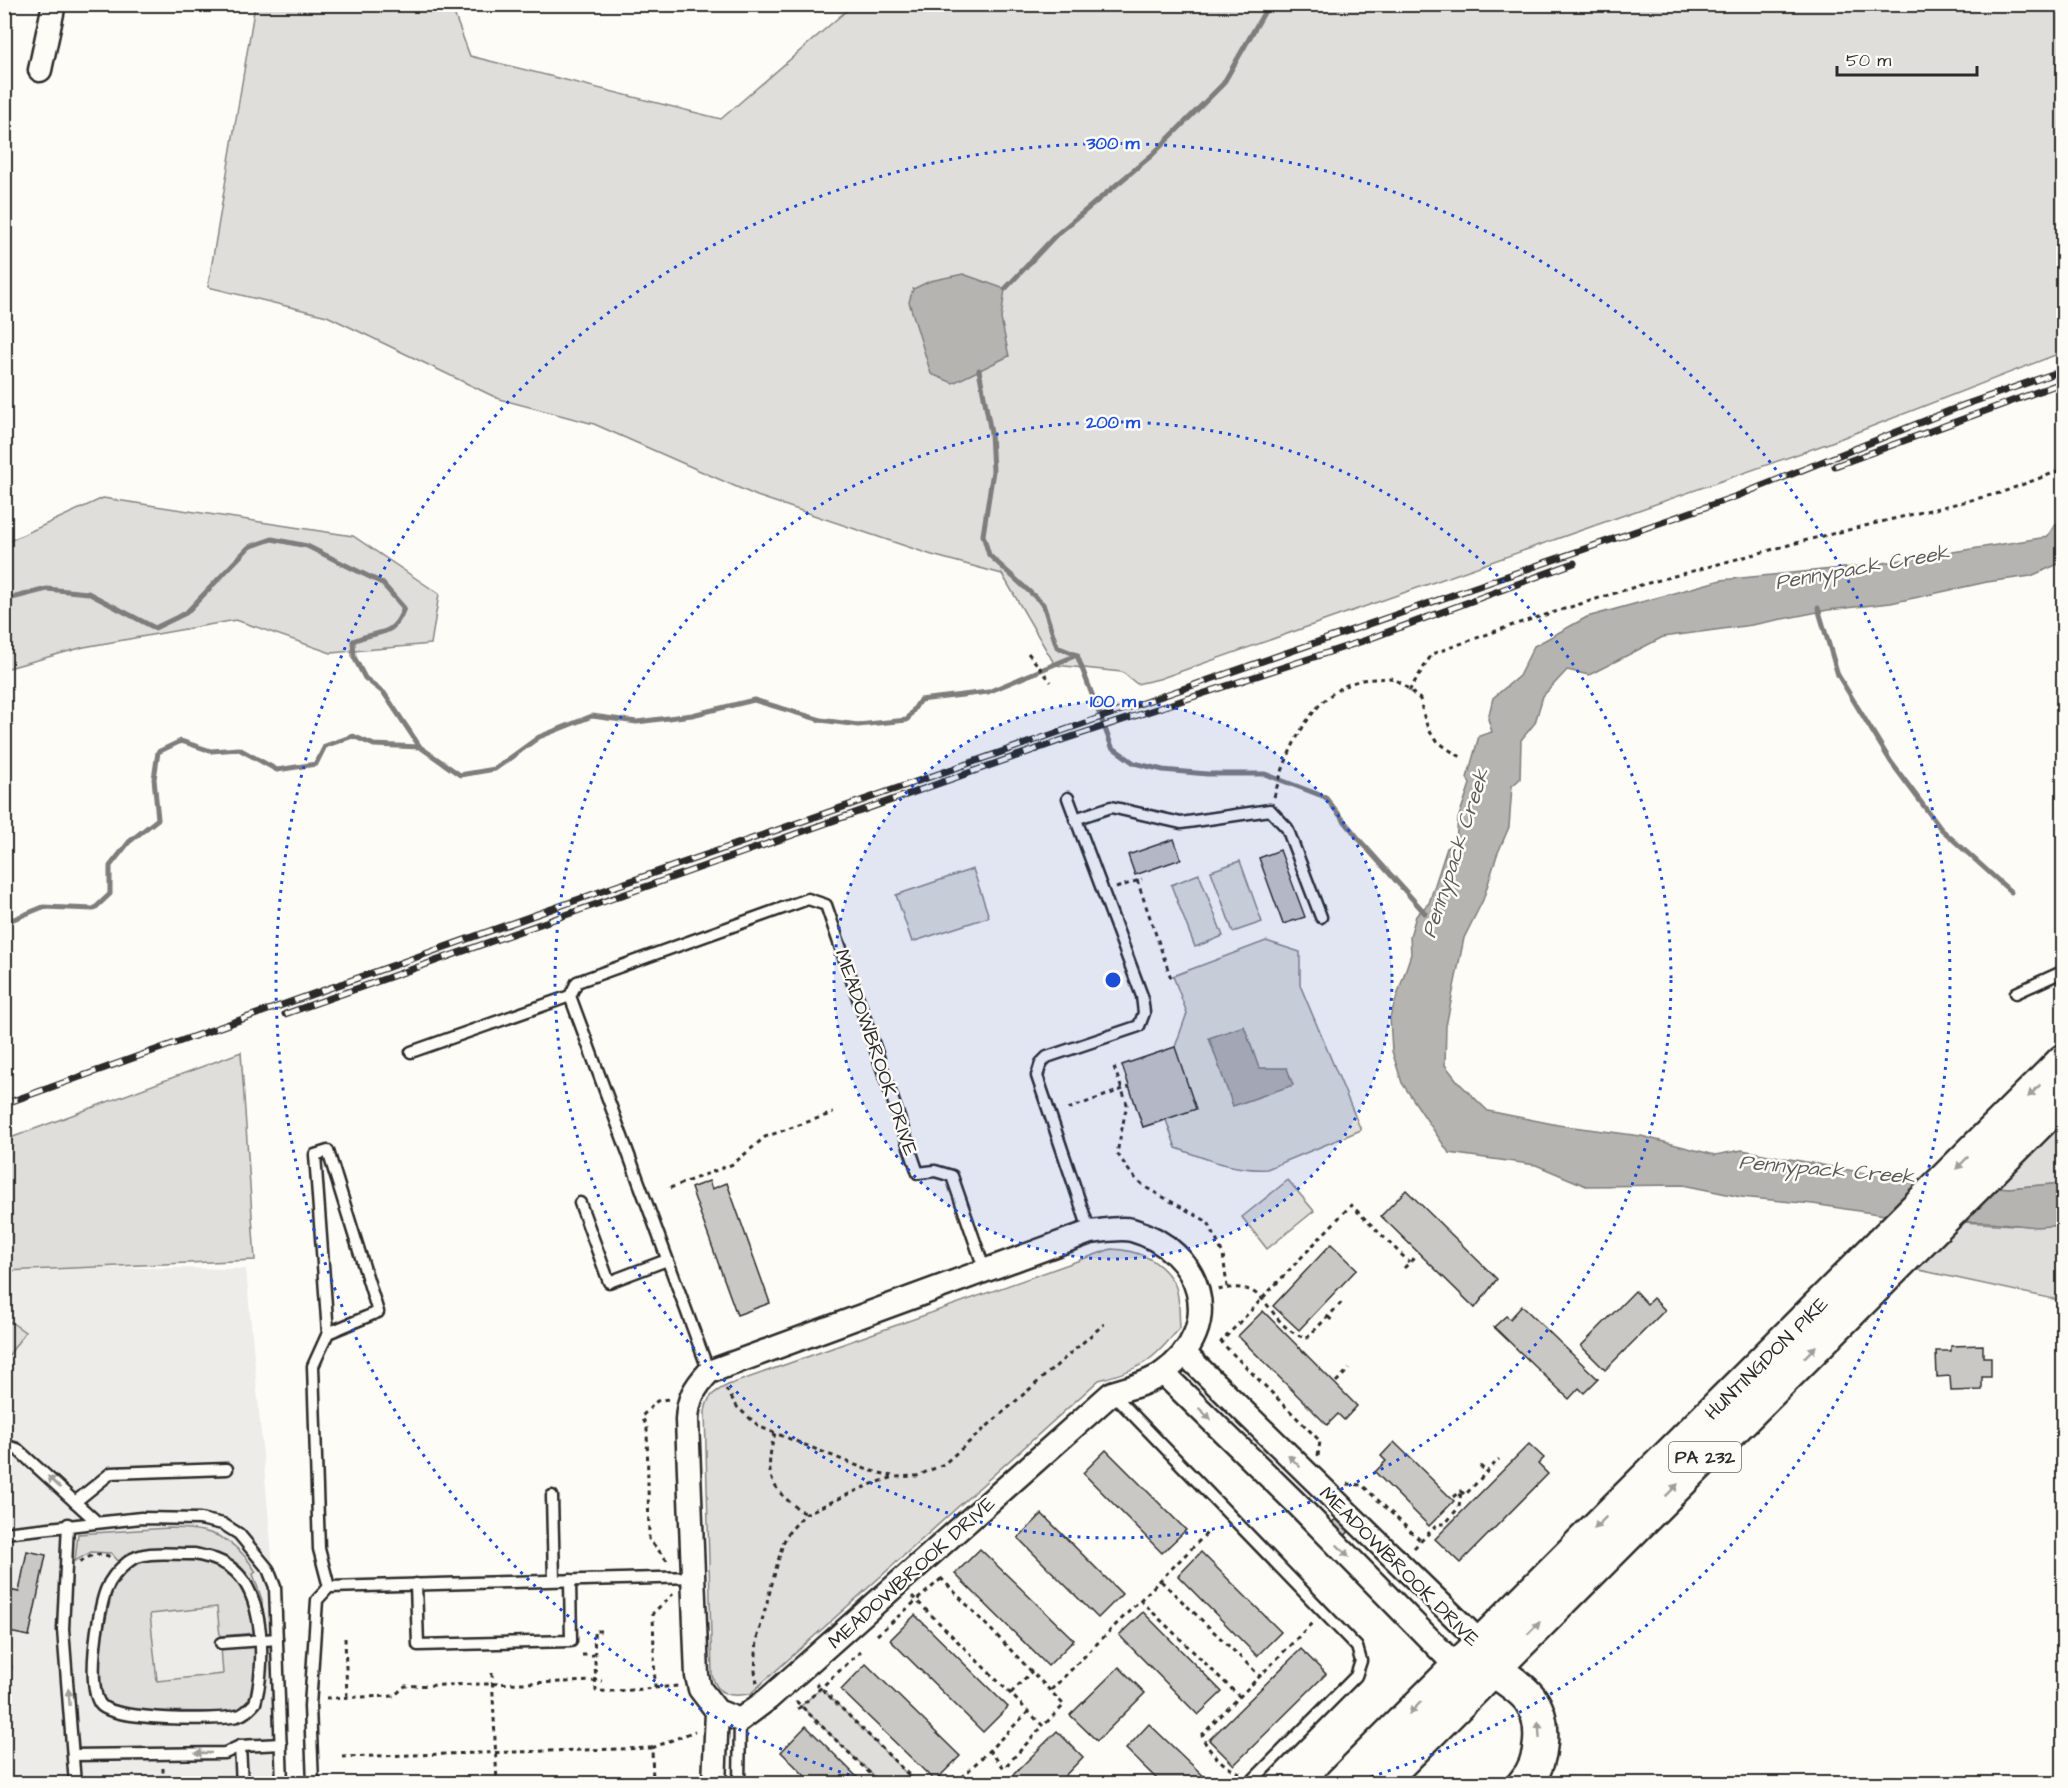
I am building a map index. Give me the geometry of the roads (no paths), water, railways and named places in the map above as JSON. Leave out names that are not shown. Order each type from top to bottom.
[{"type":"main road","name":"HUNTINGDON PIKE","points":[[1378,1784],[1487,1656],[1879,1245],[2064,1061]]},
{"type":"main road","name":"HUNTINGDON PIKE","points":[[1341,1784],[1456,1666],[1487,1656],[1917,1245],[2064,1097]]},
{"type":"main road","points":[[1487,1656],[1530,1699],[1537,1713],[1540,1745],[1538,1757],[1534,1770],[1524,1784]]},
{"type":"street","points":[[39,70],[54,4]]},
{"type":"street","name":"MEADOWBROOK DRIVE","points":[[709,1372],[1090,1232],[1130,1229],[1165,1244],[1185,1262],[1198,1289],[1200,1315],[1192,1342],[1163,1373],[1139,1385],[1112,1393],[782,1687],[740,1720]]},
{"type":"street","name":"MEADOWBROOK DRIVE","points":[[1184,1353],[1487,1656]]},
{"type":"street","points":[[709,1372],[690,1395],[688,1408],[697,1676],[700,1689],[716,1716],[714,1784]]},
{"type":"street","name":"MEADOWBROOK DRIVE","points":[[1163,1373],[1296,1503],[1456,1666]]},
{"type":"street","points":[[716,1716],[740,1720]]},
{"type":"lane","points":[[1068,798],[1142,996],[1144,1013],[1139,1026],[1047,1058],[1038,1069],[1037,1076],[1090,1232]]},
{"type":"lane","points":[[1075,819],[1111,807],[1181,823],[1270,810],[1287,828],[1321,917]]},
{"type":"lane","name":"MEADOWBROOK DRIVE","points":[[570,996],[577,982],[808,899],[826,905],[918,1173],[935,1171],[952,1176],[985,1271]]},
{"type":"lane","points":[[2016,993],[2063,972]]},
{"type":"lane","points":[[411,1052],[570,996],[709,1372]]},
{"type":"lane","points":[[328,1333],[378,1312],[328,1151],[315,1155],[328,1333],[313,1366],[319,1549],[329,1587]]},
{"type":"lane","points":[[580,1203],[609,1282],[668,1260]]},
{"type":"lane","points":[[1112,1393],[1357,1647],[1361,1661],[1356,1676],[1252,1780]]},
{"type":"lane","points":[[4,1444],[17,1449],[97,1522]]},
{"type":"lane","points":[[75,1502],[111,1473],[227,1468]]},
{"type":"lane","points":[[552,1496],[554,1580]]},
{"type":"lane","points":[[5,1530],[141,1518],[200,1519],[222,1524],[239,1534],[268,1569],[275,1587],[282,1784]]},
{"type":"lane","points":[[68,1524],[63,1629],[75,1784]]},
{"type":"lane","points":[[195,1554],[216,1559],[232,1568],[246,1585],[259,1621],[260,1640],[259,1690],[255,1703],[238,1716],[129,1715],[102,1706],[96,1696],[93,1670],[106,1590],[129,1560],[142,1556],[195,1554]]},
{"type":"lane","points":[[313,1784],[310,1706],[316,1611],[317,1600],[329,1587],[694,1577]]},
{"type":"lane","points":[[416,1584],[418,1646],[571,1641],[570,1580]]},
{"type":"lane","points":[[220,1642],[277,1639]]},
{"type":"lane","points":[[740,1720],[740,1782]]},
{"type":"lane","points":[[73,1755],[225,1753],[240,1746],[280,1744]]},
{"type":"lane","points":[[240,1746],[242,1784]]},
{"type":"water","points":[[963,274],[1005,289],[1001,319],[1009,356],[953,383],[931,374],[909,302],[913,289],[930,281]]},
{"type":"water","name":"Pennypack Creek","points":[[2063,522],[2063,562],[2031,576],[1987,582],[1891,603],[1828,610],[1752,625],[1663,637],[1589,675],[1567,670],[1543,696],[1535,723],[1521,740],[1520,779],[1512,786],[1509,827],[1497,855],[1483,900],[1464,938],[1446,1026],[1445,1065],[1459,1083],[1488,1111],[1558,1125],[1641,1136],[1715,1155],[1742,1150],[1897,1179],[2009,1188],[2063,1183],[2063,1225],[2036,1227],[1991,1222],[1924,1221],[1813,1204],[1741,1197],[1683,1185],[1586,1186],[1536,1165],[1449,1153],[1402,1083],[1392,1051],[1390,1017],[1411,954],[1410,936],[1416,916],[1429,903],[1447,848],[1456,840],[1458,819],[1470,784],[1467,778],[1479,736],[1492,732],[1488,719],[1493,698],[1519,676],[1534,646],[1587,617],[1721,580],[1864,566],[2047,537],[2054,526]]},
{"type":"water","points":[[1244,1026],[1259,1068],[1287,1068],[1293,1085],[1233,1106],[1209,1038]]},
{"type":"waterway","points":[[1005,289],[1055,236],[1152,155],[1223,84],[1269,4]]},
{"type":"waterway","points":[[979,370],[991,433],[993,471],[983,535],[989,555],[1043,604],[1057,647],[1077,655]]},
{"type":"waterway","points":[[4,600],[47,589],[88,593],[155,628],[186,613],[249,547],[272,539],[307,546],[382,583],[404,608],[395,625],[389,629],[353,641],[354,657],[365,678],[384,693],[420,747],[460,775],[495,769],[539,737],[592,716],[637,722],[692,715],[754,700],[821,720],[858,725],[907,720],[920,700],[988,692],[1077,655]]},
{"type":"waterway","points":[[1818,608],[1838,675],[1891,762],[1941,829],[2011,892]]},
{"type":"waterway","name":"Pennypack Creek","points":[[1077,655],[1112,747],[1134,763],[1163,770],[1207,774],[1265,774],[1325,797],[1363,844],[1425,913]]},
{"type":"waterway","points":[[4,923],[43,907],[94,909],[110,894],[110,866],[129,842],[158,819],[154,779],[158,752],[181,741],[211,751],[239,749],[277,770],[316,764],[325,746],[353,736],[374,745],[420,747]]},
{"type":"railway","points":[[4,1104],[602,891],[1737,496],[1964,405],[2064,370]]},
{"type":"railway","points":[[1835,466],[2064,382]]},
{"type":"railway","points":[[285,1014],[1062,740],[1366,640],[1574,563]]}]
